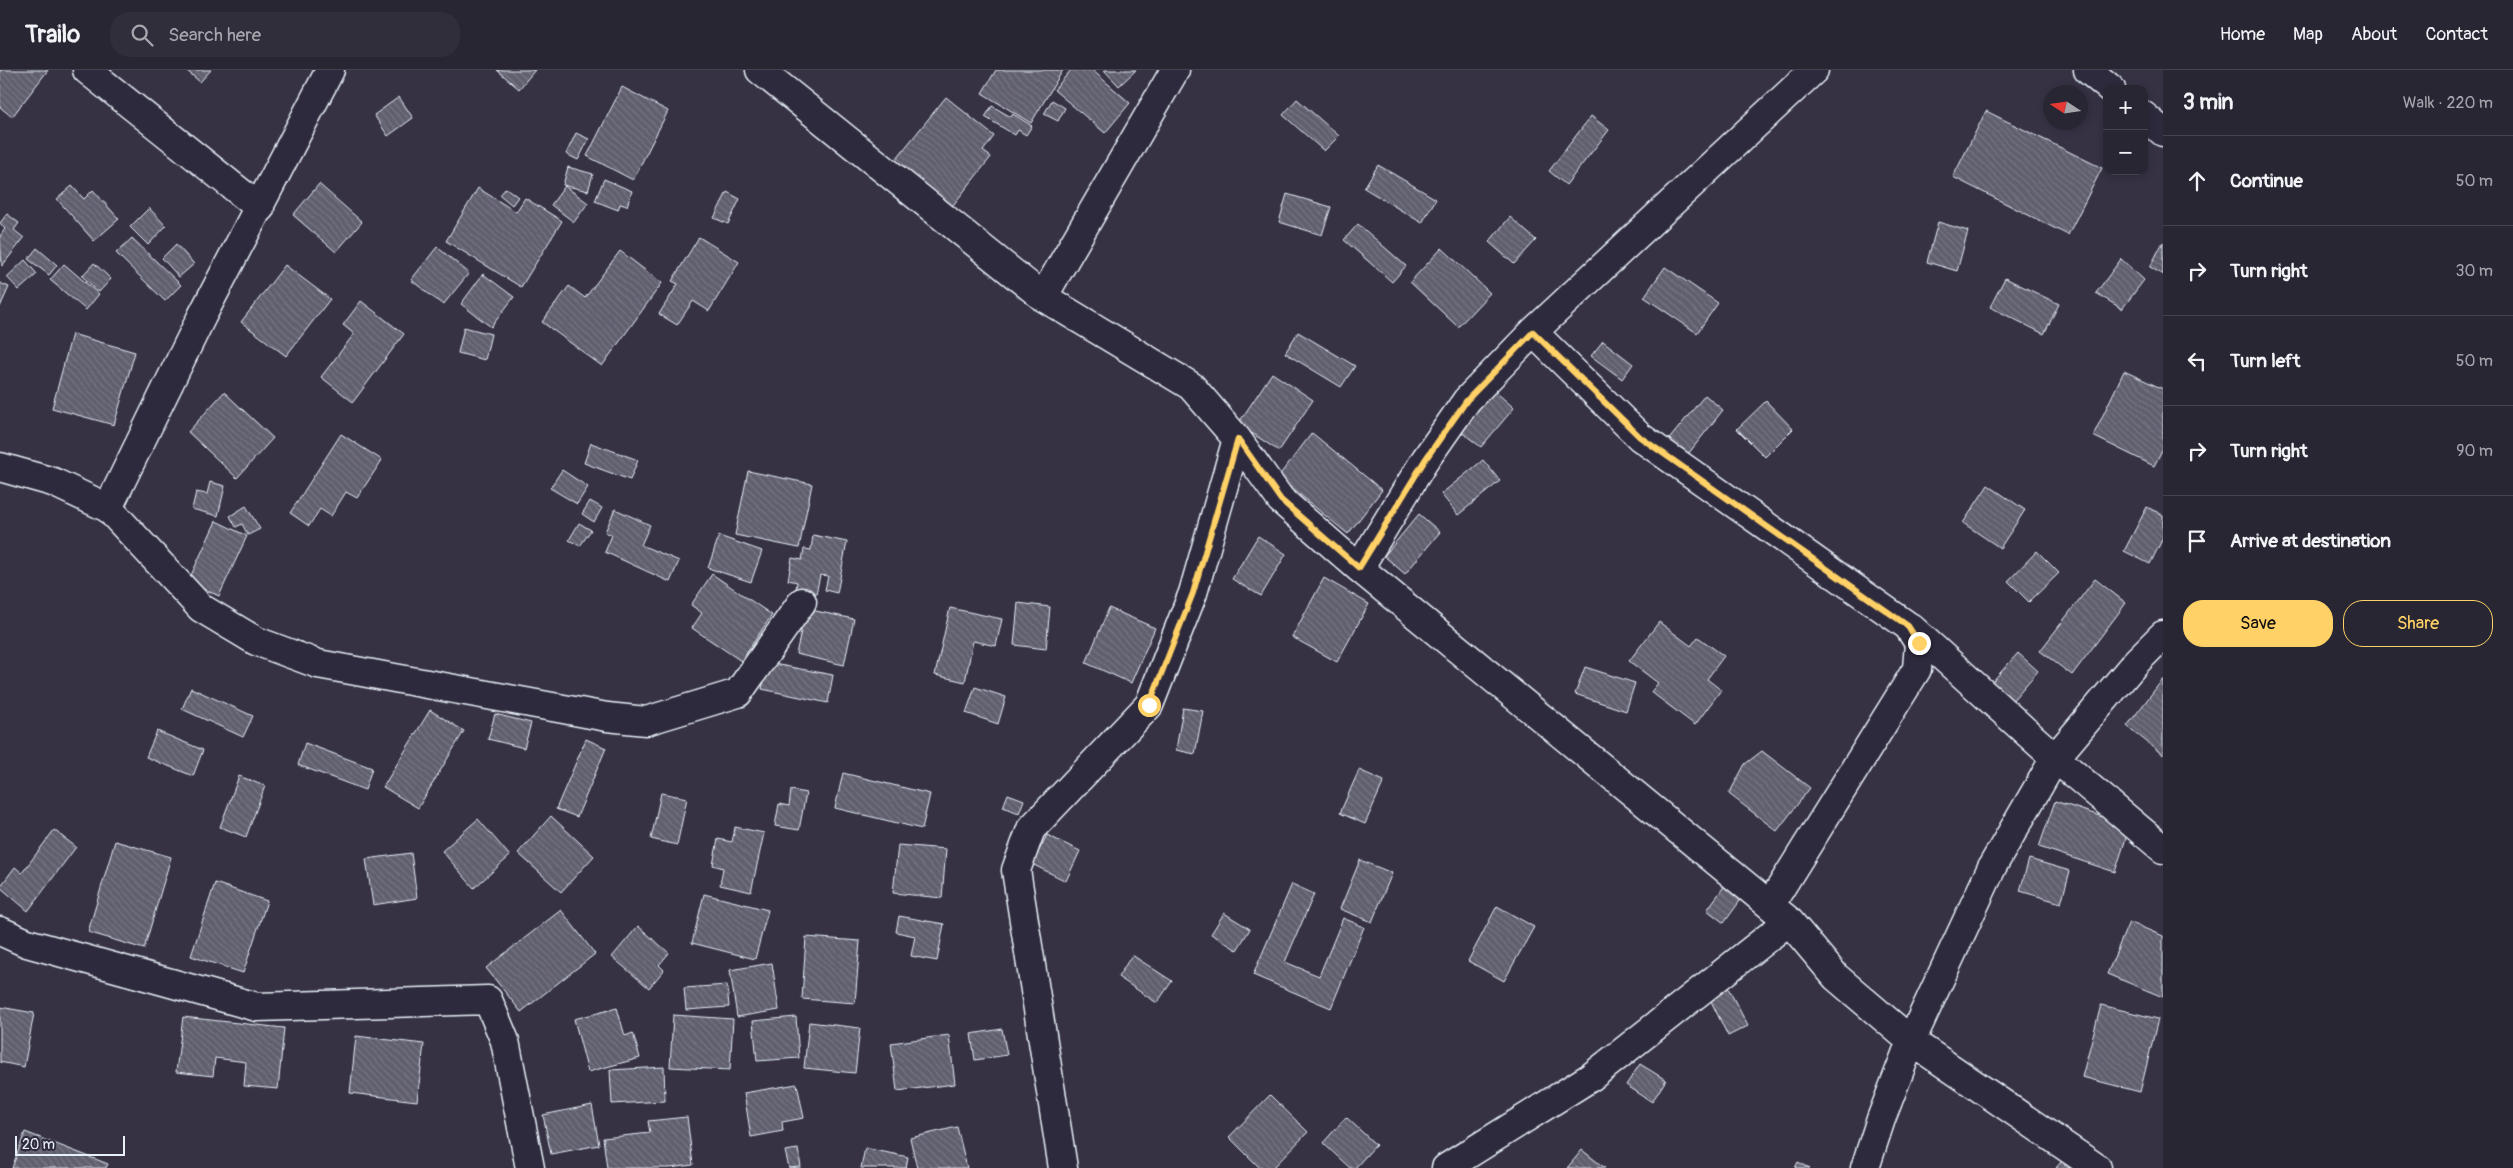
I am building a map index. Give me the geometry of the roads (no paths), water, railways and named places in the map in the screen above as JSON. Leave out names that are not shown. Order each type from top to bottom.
[{"type":"street","points":[[88,70],[260,208]]},
{"type":"street","points":[[108,508],[202,316],[260,208],[330,70]]},
{"type":"street","points":[[760,70],[1043,297],[1190,386],[1238,439],[1281,500],[1359,568],[1780,913],[1836,977],[1911,1041],[2097,1168]]},
{"type":"street","points":[[1043,297],[1175,70]]},
{"type":"street","points":[[1359,568],[1425,460],[1467,400],[1533,332],[1814,70]]},
{"type":"street","points":[[2088,70],[2106,85]]},
{"type":"street","points":[[2148,119],[2163,132]]},
{"type":"street","points":[[1533,332],[1640,437],[1908,626],[2055,758],[2163,849]]},
{"type":"street","points":[[1063,1168],[1016,870],[1031,829],[1149,705],[1193,593],[1238,439]]},
{"type":"street","points":[[0,467],[53,482],[108,508],[201,608],[256,641],[318,664],[607,717],[646,721],[738,693],[802,602]]},
{"type":"street","points":[[1446,1168],[1591,1077],[1780,913],[1917,669],[1919,643],[1908,626]]},
{"type":"street","points":[[1865,1168],[1911,1041],[1993,865],[2055,758],[2136,662],[2163,635]]},
{"type":"street","points":[[0,931],[27,943],[257,1006],[488,1000],[506,1041],[530,1168]]}]
